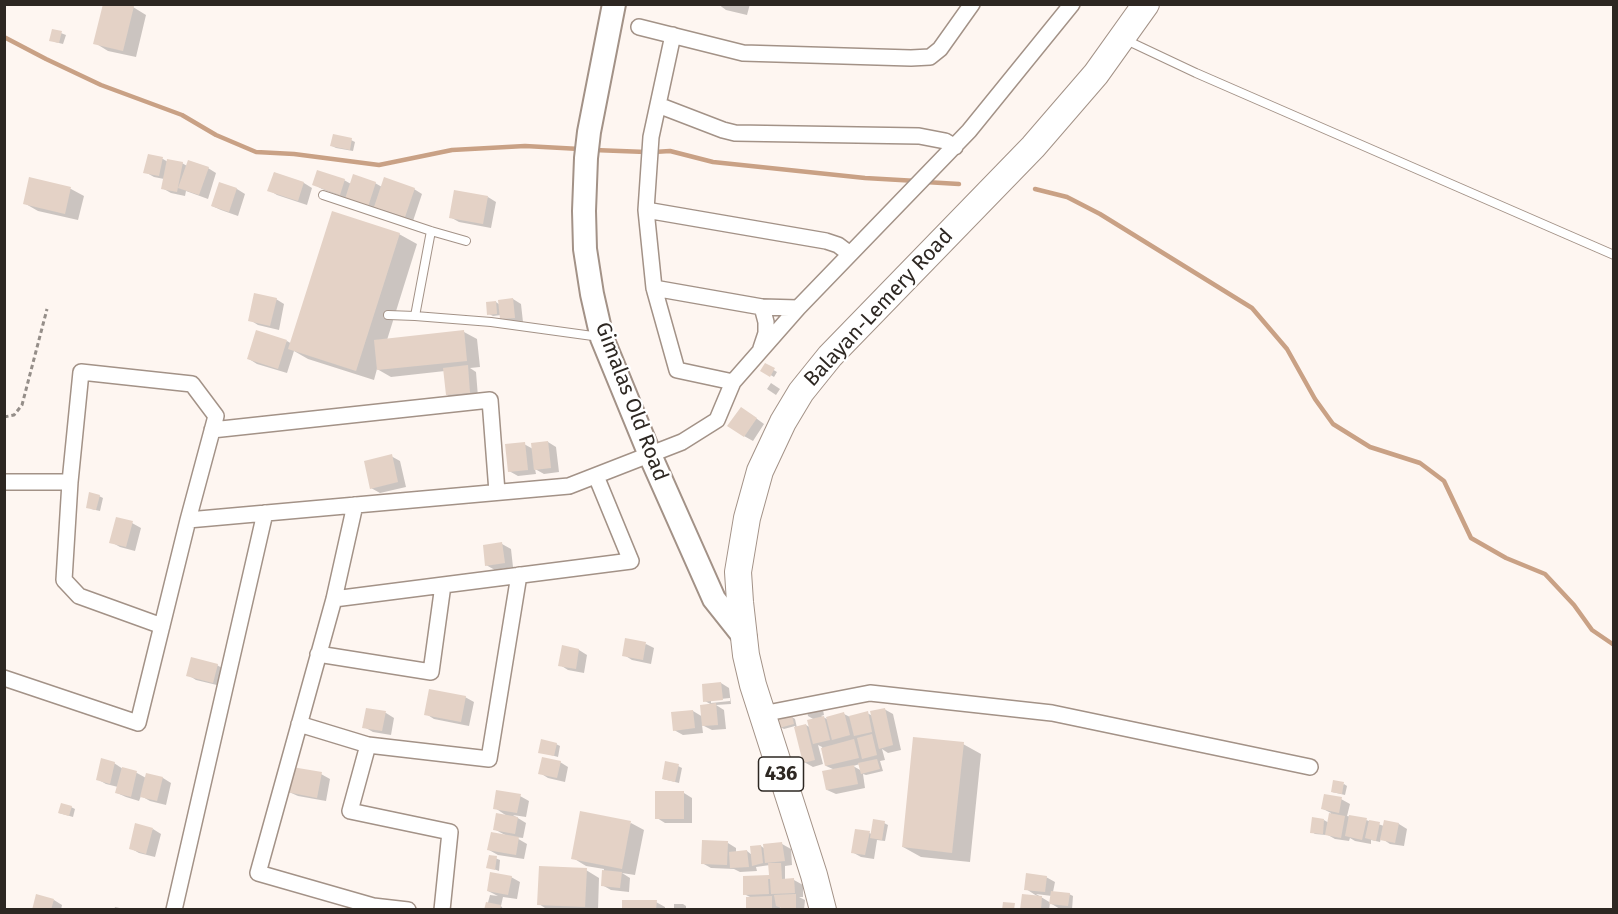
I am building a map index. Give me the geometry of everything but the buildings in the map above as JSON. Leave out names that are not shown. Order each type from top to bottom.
[{"type":"main road","name":"Balayan-Lemery Road","points":[[823,909],[753,686],[745,638],[738,572],[747,518],[760,471],[783,422],[801,392],[830,356],[1033,147],[1096,74],[1146,4]]},
{"type":"street","name":"Gimalas Old Road","points":[[614,4],[589,132],[584,211],[585,249],[602,338],[650,455],[714,599],[745,638]]},
{"type":"street","points":[[639,27],[743,53],[930,57],[940,49],[972,4]]},
{"type":"street","points":[[188,520],[569,486],[682,442],[717,420],[733,382],[798,308],[969,132],[1072,4]]},
{"type":"street","points":[[673,35],[651,137],[646,210],[654,288],[677,370],[733,382]]},
{"type":"street","points":[[658,105],[735,133],[919,136],[945,141],[955,147]]},
{"type":"street","points":[[646,210],[826,241],[838,245],[850,254]]},
{"type":"street","points":[[654,288],[762,307],[798,308]]},
{"type":"street","points":[[759,352],[766,333],[762,307]]},
{"type":"street","points":[[4,678],[138,723],[216,416],[192,384],[81,372],[70,483],[64,580],[79,596],[162,626]]},
{"type":"street","points":[[212,430],[490,400],[496,492]]},
{"type":"street","points":[[334,599],[631,561],[596,476]]},
{"type":"street","points":[[4,482],[70,483]]},
{"type":"street","points":[[355,505],[334,599],[258,873],[373,908],[408,909]]},
{"type":"street","points":[[174,909],[265,513]]},
{"type":"street","points":[[299,724],[368,745],[489,759],[519,575]]},
{"type":"street","points":[[318,654],[431,672],[443,585]]},
{"type":"street","points":[[762,714],[870,693],[1052,712],[1310,767]]},
{"type":"street","points":[[368,745],[350,811],[450,832],[442,909]]},
{"type":"lane","points":[[1123,38],[1196,73],[1614,255]]},
{"type":"lane","points":[[323,195],[466,241]]},
{"type":"lane","points":[[415,316],[431,231]]},
{"type":"lane","points":[[388,315],[491,322],[602,338]]},
{"type":"path","points":[[4,417],[14,415],[22,405],[47,309]]},
{"type":"waterway","points":[[4,37],[101,85],[182,115],[216,135],[256,152],[294,154],[379,165],[452,150],[525,146],[580,149]]},
{"type":"waterway","points":[[594,150],[646,152]]},
{"type":"waterway","points":[[654,152],[670,151],[713,162],[865,178],[917,181]]},
{"type":"waterway","points":[[925,182],[959,184]]},
{"type":"waterway","points":[[1035,189],[1067,197],[1100,214],[1252,308],[1287,349],[1315,399],[1333,424],[1370,447],[1420,463],[1444,481],[1471,538],[1506,558],[1545,574],[1574,605],[1592,630],[1614,645]]}]
